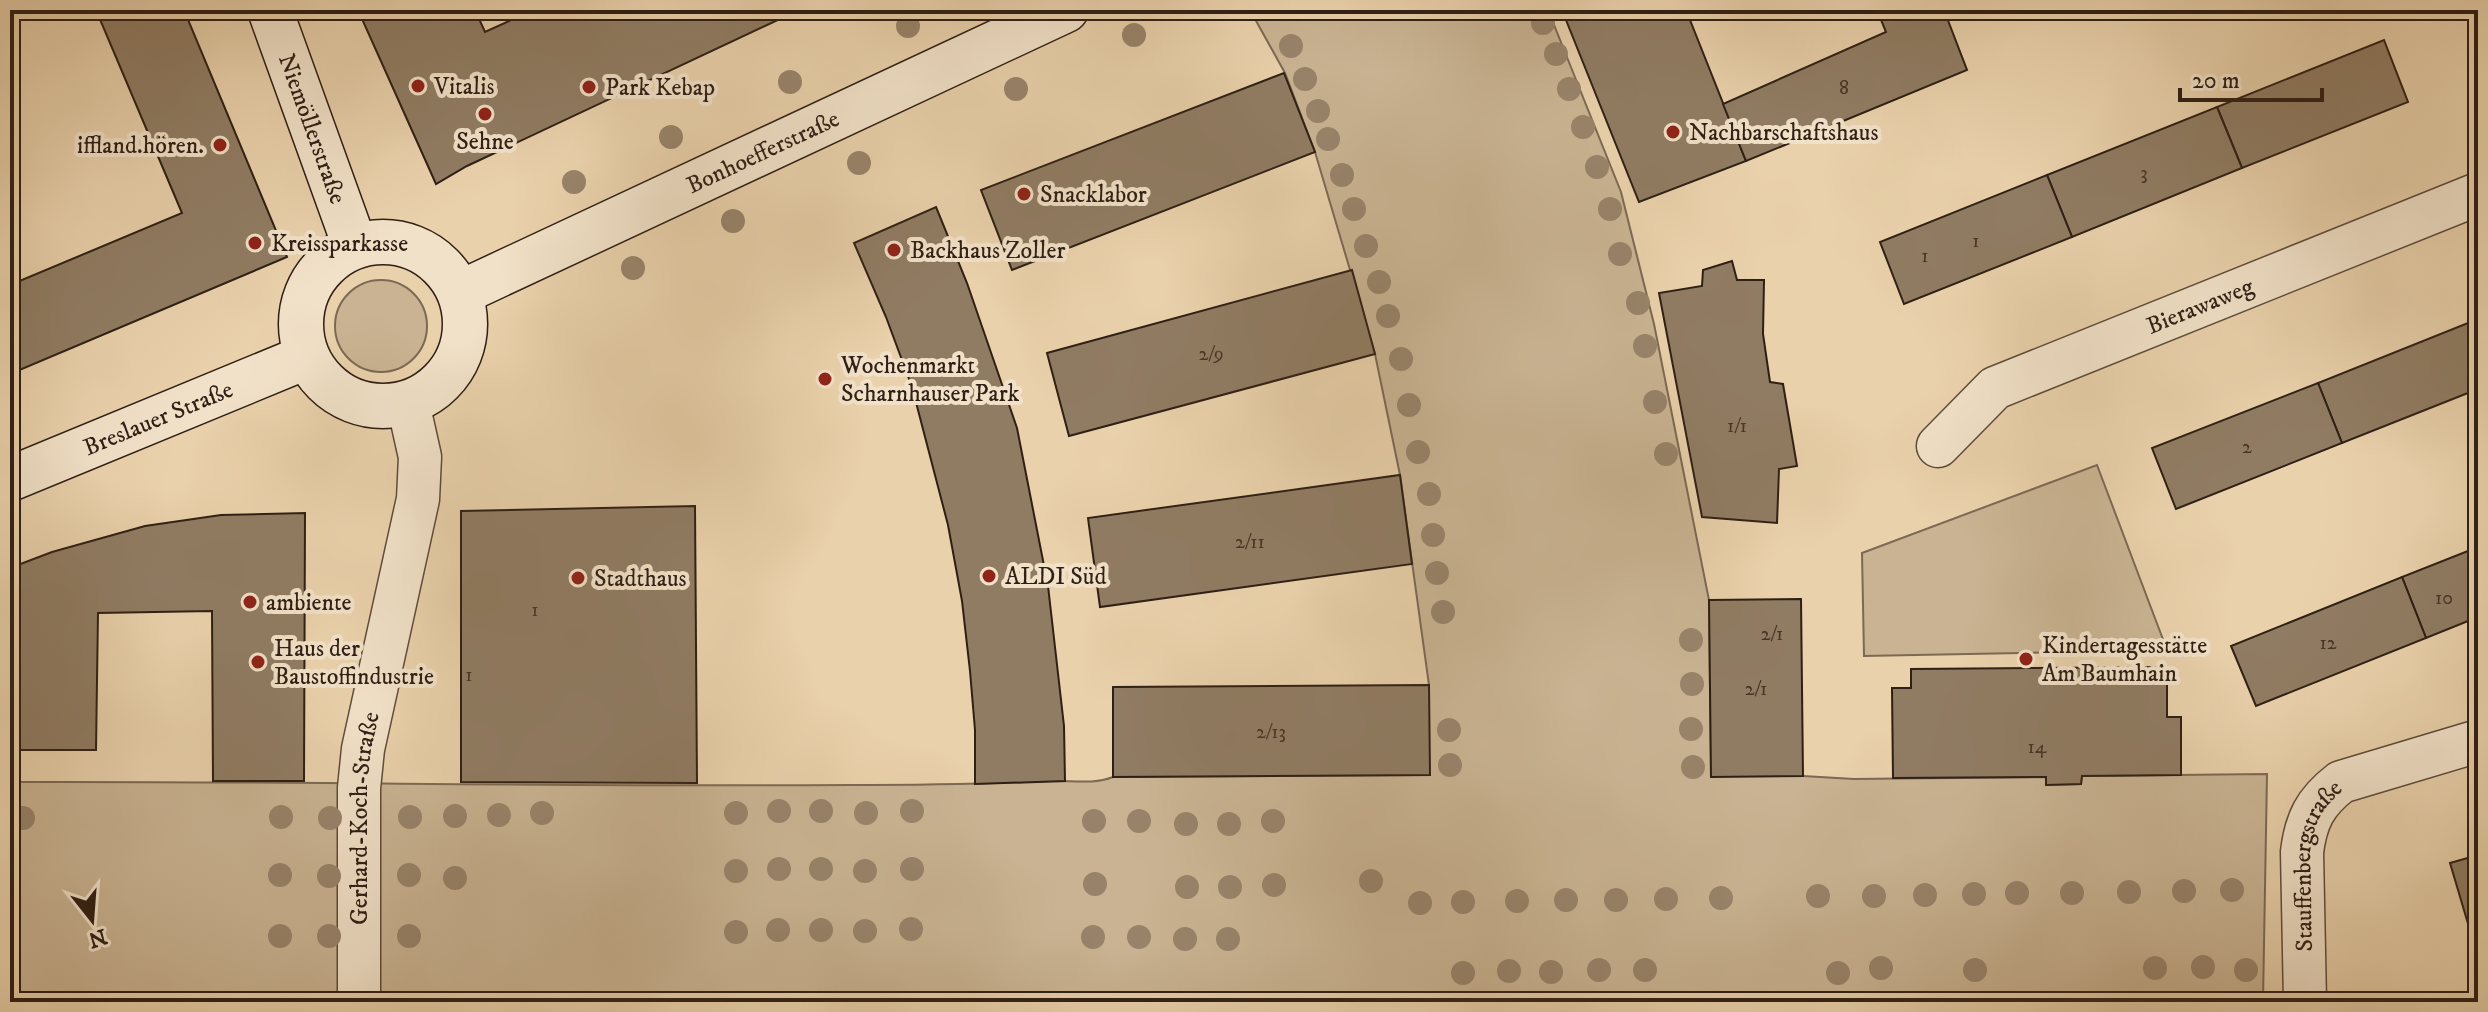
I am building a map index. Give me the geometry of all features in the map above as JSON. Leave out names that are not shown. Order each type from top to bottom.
[{"type":"main road","name":"Niemöllerstraße","points":[[270,10],[355,246]]},
{"type":"main road","name":"Bonhoefferstraße","points":[[460,293],[1066,10]]},
{"type":"main road","points":[[380,242],[405,244],[428,255],[447,271],[460,293],[466,320],[462,347],[451,371],[432,391],[408,403],[377,407],[348,399],[324,382],[306,357],[300,331],[303,304],[313,279],[332,259],[355,246],[380,242]]},
{"type":"main road","name":"Breslauer Straße","points":[[10,479],[306,357]]},
{"type":"street","name":"Bierawaweg","points":[[1938,446],[1995,388],[2478,194]]},
{"type":"street","name":"Gerhard-Koch-Straße","points":[[359,1002],[359,788],[363,749],[415,515],[421,473],[417,438],[408,403]]},
{"type":"street","name":"Stauffenbergstraße","points":[[2305,1002],[2302,852],[2312,811],[2341,782],[2478,741]]},
{"type":"shaded area","points":[[1250,10],[1548,10],[1621,192],[1654,324],[1709,600],[1711,776],[1854,779],[2046,777],[2047,785],[2081,784],[2082,776],[2267,774],[2263,1002],[10,1002],[10,782],[874,785],[1089,782],[1113,777],[1429,775],[1429,685],[1400,475],[1375,354],[1315,152],[1285,73]]},
{"type":"shaded area","points":[[381,280],[407,288],[419,300],[427,326],[419,352],[407,364],[381,372],[355,364],[343,352],[335,326],[343,300],[355,288]]},
{"type":"shaded area","points":[[2097,465],[2167,650],[1864,656],[1862,553]]},
{"type":"building","points":[[96,10],[184,10],[287,257],[10,374],[10,285],[182,213]]},
{"type":"building","points":[[358,10],[475,10],[485,32],[533,10],[799,10],[467,166],[436,184]]},
{"type":"building","name":"Nachbarschaftshaus","points":[[1562,10],[1686,10],[1746,161],[1639,202]]},
{"type":"building","name":"Nachbarschaftshaus","points":[[1877,10],[1944,10],[1967,70],[1746,161],[1723,104],[1886,32]]},
{"type":"building","points":[[2384,40],[2408,102],[2242,168],[2217,107]]},
{"type":"building","points":[[1284,73],[1315,152],[1012,270],[981,190]]},
{"type":"building","points":[[2217,107],[2242,168],[2072,237],[2047,175]]},
{"type":"building","points":[[2047,175],[2072,237],[1904,304],[1880,242]]},
{"type":"building","points":[[936,207],[967,283],[1017,428],[1048,586],[1064,726],[1065,781],[975,784],[970,671],[962,601],[948,525],[912,387],[854,243]]},
{"type":"building","points":[[1732,261],[1737,280],[1764,280],[1763,334],[1770,382],[1783,384],[1797,466],[1779,469],[1777,523],[1702,517],[1659,293],[1702,286],[1703,270]]},
{"type":"building","points":[[1352,270],[1375,354],[1069,436],[1047,353]]},
{"type":"building","points":[[2478,319],[2478,389],[2342,443],[2318,383]]},
{"type":"building","points":[[2318,383],[2342,443],[2176,509],[2152,448]]},
{"type":"building","points":[[1400,475],[1412,564],[1100,607],[1088,518]]},
{"type":"building","name":"Stadthaus","points":[[695,506],[697,783],[461,782],[461,511]]},
{"type":"building","name":"Haus der Baustoffindustrie","points":[[305,513],[304,781],[213,781],[212,611],[98,613],[96,750],[10,750],[10,568],[52,552],[145,526],[221,515]]},
{"type":"building","points":[[2478,547],[2478,617],[2426,638],[2402,577]]},
{"type":"building","points":[[2402,577],[2426,638],[2256,706],[2231,646]]},
{"type":"building","points":[[1801,599],[1803,776],[1711,777],[1709,600]]},
{"type":"building","points":[[2167,667],[2167,717],[2181,717],[2181,775],[2082,776],[2081,784],[2046,785],[2046,777],[1893,778],[1892,688],[1911,688],[1911,669]]},
{"type":"building","points":[[1429,685],[1430,775],[1113,777],[1113,687]]},
{"type":"building","points":[[2478,855],[2478,924],[2469,927],[2450,863]]},
{"type":"place","name":"Vitalis","points":[[418,86]]},
{"type":"place","name":"Park Kebap","points":[[589,87]]},
{"type":"place","name":"Sehne","points":[[485,114]]},
{"type":"place","name":"Nachbarschaftshaus","points":[[1673,132]]},
{"type":"place","name":"iffland.hören.","points":[[220,145]]},
{"type":"place","name":"Snacklabor","points":[[1024,194]]},
{"type":"place","name":"Kreissparkasse","points":[[255,243]]},
{"type":"place","name":"Backhaus Zoller","points":[[894,250]]},
{"type":"place","name":"Wochenmarkt Scharnhauser Park","points":[[825,379]]},
{"type":"place","name":"ALDI Süd","points":[[989,576]]},
{"type":"place","name":"Stadthaus","points":[[578,578]]},
{"type":"place","name":"ambiente","points":[[250,602]]},
{"type":"place","name":"Kindertagesstätte Am Baumhain","points":[[2026,659]]},
{"type":"place","name":"Haus der Baustoffindustrie","points":[[258,662]]}]
